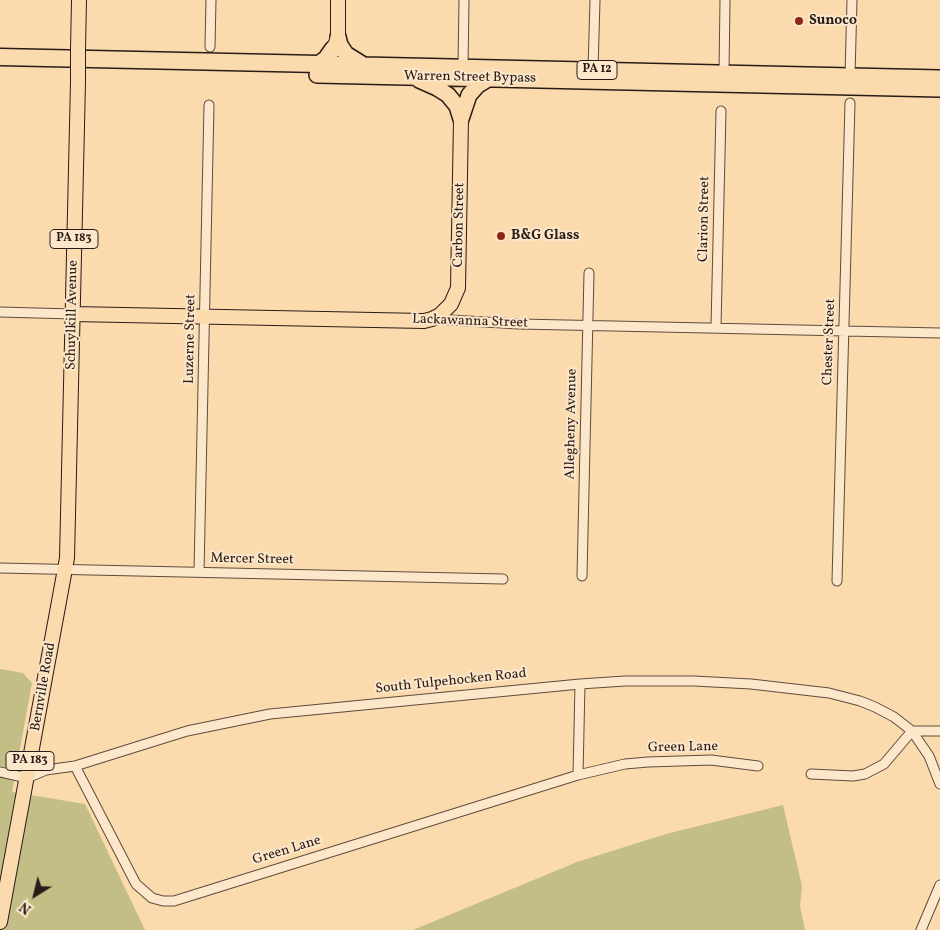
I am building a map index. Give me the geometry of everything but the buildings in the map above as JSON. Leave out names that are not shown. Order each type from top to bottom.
[{"type":"highway","points":[[318,69],[335,43],[340,45],[346,54],[366,65]]},
{"type":"highway","name":"Warren Street Bypass","points":[[0,57],[318,69],[410,77],[940,89]]},
{"type":"highway","name":"Warren Street Bypass","points":[[0,68],[318,69],[366,65],[940,78]]},
{"type":"highway","points":[[410,77],[437,88],[448,95],[457,106],[461,119]]},
{"type":"highway","points":[[461,119],[469,95],[478,85],[488,79]]},
{"type":"main road","name":"Schuylkill Avenue","points":[[60,599],[67,558],[79,0]]},
{"type":"main road","points":[[335,43],[338,0]]},
{"type":"main road","name":"Carbon Street","points":[[432,319],[440,315],[451,304],[458,288],[461,119]]},
{"type":"main road","name":"Lackawanna Street","points":[[73,314],[424,321],[432,319]]},
{"type":"main road","name":"Bernville Road","points":[[0,922],[60,599]]},
{"type":"street","points":[[210,47],[211,0]]},
{"type":"street","points":[[463,67],[464,0]]},
{"type":"street","points":[[594,70],[595,0]]},
{"type":"street","points":[[724,73],[725,0]]},
{"type":"street","points":[[850,76],[852,0]]},
{"type":"street","name":"Chester Street","points":[[837,581],[850,104]]},
{"type":"street","name":"Luzerne Street","points":[[199,572],[209,105]]},
{"type":"street","name":"Clarion Street","points":[[716,327],[721,111]]},
{"type":"street","name":"Allegheny Avenue","points":[[582,576],[589,272]]},
{"type":"street","name":"Lackawanna Street","points":[[0,312],[73,314]]},
{"type":"street","name":"Lackawanna Street","points":[[432,319],[519,324],[940,333]]},
{"type":"street","name":"Mercer Street","points":[[0,568],[503,579]]},
{"type":"street","name":"South Tulpehocken Road","points":[[27,778],[46,770],[75,766],[186,731],[270,714],[580,684],[634,681],[694,681],[750,684],[838,695],[875,707],[894,717],[912,731],[929,756],[940,784]]},
{"type":"street","points":[[578,775],[580,684]]},
{"type":"street","points":[[811,774],[853,776],[865,774],[884,764],[912,731],[940,731]]},
{"type":"street","name":"Green Lane","points":[[75,766],[136,884],[152,898],[163,901],[174,901],[578,775],[625,764],[711,760],[758,766]]},
{"type":"street","points":[[0,772],[27,778]]},
{"type":"street","points":[[921,930],[940,884]]},
{"type":"shaded area","points":[[0,669],[23,673],[32,683],[12,792],[85,804],[145,930],[0,930]]},
{"type":"shaded area","points":[[783,805],[802,886],[800,906],[805,930],[413,930],[577,862],[666,834]]},
{"type":"place","name":"Sunoco","points":[[799,21]]},
{"type":"place","name":"B&G Glass","points":[[501,236]]}]
